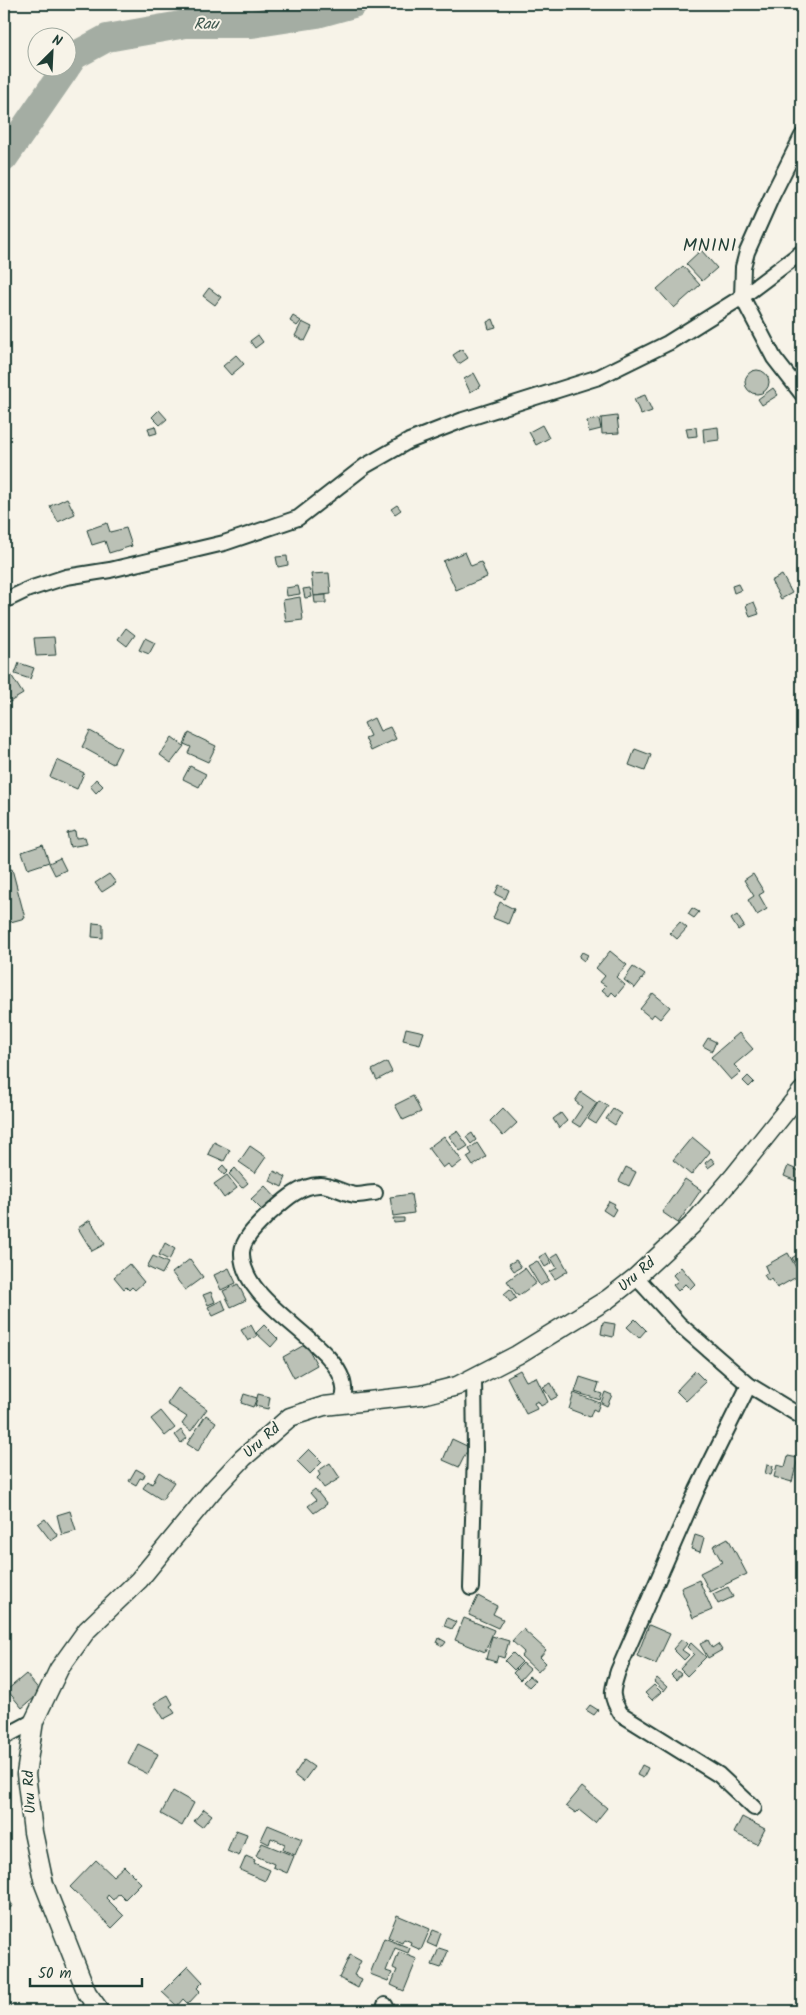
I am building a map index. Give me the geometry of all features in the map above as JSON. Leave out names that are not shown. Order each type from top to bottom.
[{"type":"street","points":[[802,136],[747,252],[743,267],[742,297],[774,358],[802,394]]},
{"type":"street","points":[[4,601],[66,577],[110,570],[224,543],[298,518],[364,466],[409,441],[463,420],[599,378],[668,343],[742,297],[802,252]]},
{"type":"street","name":"Uru Rd","points":[[100,2011],[87,1992],[44,1884],[33,1832],[26,1774],[34,1721],[59,1669],[86,1630],[139,1580],[212,1492],[243,1458],[290,1417],[324,1406],[422,1395],[457,1386],[517,1355],[608,1299],[636,1277],[692,1225],[802,1091]]},
{"type":"street","points":[[342,1403],[345,1390],[337,1368],[323,1352],[279,1313],[258,1289],[245,1267],[242,1251],[247,1240],[258,1225],[288,1198],[306,1187],[321,1184],[355,1195],[375,1193]]},
{"type":"street","points":[[636,1277],[679,1324],[750,1385],[802,1417]]},
{"type":"street","points":[[472,1588],[475,1451],[474,1378]]},
{"type":"street","points":[[750,1385],[697,1490],[622,1662],[613,1688],[612,1701],[621,1714],[719,1776],[754,1808]]},
{"type":"street","points":[[4,1737],[34,1721]]},
{"type":"building","points":[[701,250],[717,268],[702,281],[686,264]]},
{"type":"building","points":[[683,266],[700,285],[674,308],[657,289]]},
{"type":"building","points":[[209,288],[221,297],[215,305],[203,296]]},
{"type":"building","points":[[293,316],[301,321],[297,326],[290,321]]},
{"type":"building","points":[[493,319],[496,327],[489,329],[487,322]]},
{"type":"building","points":[[302,322],[312,327],[305,341],[295,336]]},
{"type":"building","points":[[258,335],[263,342],[255,348],[250,341]]},
{"type":"building","points":[[462,349],[468,358],[459,364],[453,355]]},
{"type":"building","points":[[236,355],[244,364],[231,375],[223,366]]},
{"type":"building","points":[[757,370],[766,373],[769,382],[766,391],[757,394],[748,391],[745,382],[748,373]]},
{"type":"building","points":[[474,373],[481,386],[470,392],[464,379]]},
{"type":"building","points":[[773,388],[778,395],[762,405],[758,399]]},
{"type":"building","points":[[645,395],[652,411],[641,415],[634,399]]},
{"type":"building","points":[[159,410],[167,419],[160,425],[152,417]]},
{"type":"building","points":[[617,416],[619,433],[602,434],[601,418]]},
{"type":"building","points":[[599,419],[601,429],[589,432],[587,421]]},
{"type":"building","points":[[542,425],[549,438],[536,445],[529,432]]},
{"type":"building","points":[[155,426],[157,433],[150,435],[148,428]]},
{"type":"building","points":[[696,427],[697,436],[688,437],[686,428]]},
{"type":"building","points":[[718,427],[719,440],[704,442],[703,429]]},
{"type":"building","points":[[67,498],[75,514],[58,522],[50,506]]},
{"type":"building","points":[[397,505],[401,510],[395,514],[391,509]]},
{"type":"building","points":[[107,523],[110,532],[126,528],[132,546],[109,553],[105,541],[92,545],[87,530]]},
{"type":"building","points":[[465,552],[471,566],[481,562],[487,577],[456,590],[443,561]]},
{"type":"building","points":[[287,556],[288,565],[278,567],[276,557]]},
{"type":"building","points":[[329,573],[331,594],[314,596],[311,574]]},
{"type":"building","points":[[782,575],[792,593],[781,599],[771,581]]},
{"type":"building","points":[[738,584],[741,590],[734,593],[732,586]]},
{"type":"building","points":[[298,586],[300,594],[287,596],[286,588]]},
{"type":"building","points":[[310,588],[312,597],[305,598],[303,589]]},
{"type":"building","points":[[326,595],[326,603],[315,603],[314,596]]},
{"type":"building","points":[[300,597],[303,620],[286,622],[283,600]]},
{"type":"building","points":[[754,602],[759,614],[750,617],[746,605]]},
{"type":"building","points":[[126,628],[135,635],[127,646],[118,639]]},
{"type":"building","points":[[54,637],[56,655],[36,656],[34,638]]},
{"type":"building","points":[[145,638],[155,643],[149,654],[139,650]]},
{"type":"building","points":[[19,663],[34,668],[30,679],[15,674]]},
{"type":"building","points":[[8,670],[23,694],[8,703],[4,696],[4,673]]},
{"type":"building","points":[[374,718],[380,731],[390,727],[396,739],[371,751],[365,738],[370,736],[364,723]]},
{"type":"building","points":[[90,731],[121,748],[113,764],[82,747]]},
{"type":"building","points":[[189,733],[216,746],[208,762],[188,753],[191,747],[184,744]]},
{"type":"building","points":[[172,737],[184,746],[171,763],[160,755]]},
{"type":"building","points":[[635,749],[651,755],[645,771],[629,765]]},
{"type":"building","points":[[57,760],[84,773],[77,789],[50,777]]},
{"type":"building","points":[[190,766],[206,774],[199,787],[183,779]]},
{"type":"building","points":[[96,779],[103,786],[96,793],[90,786]]},
{"type":"building","points":[[75,831],[76,838],[85,837],[87,844],[70,847],[67,833]]},
{"type":"building","points":[[43,845],[49,862],[28,869],[22,852]]},
{"type":"building","points":[[60,858],[66,870],[55,875],[49,863]]},
{"type":"building","points":[[12,869],[25,918],[7,923],[4,912],[4,871]]},
{"type":"building","points":[[109,874],[116,883],[102,892],[95,883]]},
{"type":"building","points":[[753,874],[764,892],[759,895],[767,909],[757,915],[748,900],[754,896],[744,880]]},
{"type":"building","points":[[499,885],[509,890],[505,899],[495,894]]},
{"type":"building","points":[[500,902],[514,909],[508,924],[493,918]]},
{"type":"building","points":[[692,908],[699,912],[694,918],[688,914]]},
{"type":"building","points":[[737,915],[744,926],[738,930],[731,919]]},
{"type":"building","points":[[680,922],[687,928],[677,939],[670,933]]},
{"type":"building","points":[[93,923],[103,924],[103,938],[92,937]]},
{"type":"building","points":[[610,951],[627,965],[616,977],[625,985],[616,996],[612,992],[609,996],[602,990],[606,986],[600,982],[605,976],[596,968]]},
{"type":"building","points":[[582,952],[588,955],[584,961],[579,957]]},
{"type":"building","points":[[633,967],[645,975],[635,988],[624,980]]},
{"type":"building","points":[[653,993],[670,1007],[660,1019],[654,1014],[651,1018],[640,1009]]},
{"type":"building","points":[[406,1028],[424,1032],[420,1044],[403,1040]]},
{"type":"building","points":[[739,1033],[753,1049],[734,1065],[741,1072],[731,1080],[711,1057]]},
{"type":"building","points":[[708,1038],[716,1042],[712,1051],[703,1046]]},
{"type":"building","points":[[387,1062],[392,1072],[377,1080],[372,1070]]},
{"type":"building","points":[[748,1076],[754,1082],[749,1087],[743,1081]]},
{"type":"building","points":[[581,1092],[597,1103],[580,1127],[572,1122],[582,1107],[575,1101]]},
{"type":"building","points":[[413,1096],[421,1112],[403,1120],[395,1105]]},
{"type":"building","points":[[599,1101],[608,1106],[596,1124],[588,1119]]},
{"type":"building","points":[[503,1108],[517,1123],[503,1136],[490,1121]]},
{"type":"building","points":[[613,1109],[621,1114],[615,1125],[606,1119]]},
{"type":"building","points":[[561,1113],[567,1121],[559,1128],[553,1119]]},
{"type":"building","points":[[457,1131],[468,1146],[460,1151],[449,1136]]},
{"type":"building","points":[[472,1133],[476,1140],[471,1144],[466,1137]]},
{"type":"building","points":[[444,1136],[462,1161],[452,1169],[448,1164],[443,1168],[428,1148]]},
{"type":"building","points":[[692,1137],[710,1152],[691,1175],[673,1160]]},
{"type":"building","points":[[214,1142],[230,1150],[224,1161],[208,1154]]},
{"type":"building","points":[[477,1143],[486,1157],[473,1166],[467,1157],[472,1154],[469,1149]]},
{"type":"building","points":[[250,1146],[266,1157],[255,1173],[239,1162]]},
{"type":"building","points":[[711,1158],[715,1163],[708,1168],[705,1163]]},
{"type":"building","points":[[223,1165],[228,1171],[224,1175],[219,1169]]},
{"type":"building","points":[[788,1166],[802,1172],[801,1183],[784,1176]]},
{"type":"building","points":[[626,1167],[636,1172],[629,1186],[619,1181]]},
{"type":"building","points":[[235,1168],[248,1183],[242,1188],[229,1174]]},
{"type":"building","points":[[274,1171],[286,1177],[282,1187],[270,1181]]},
{"type":"building","points":[[227,1175],[237,1188],[224,1198],[214,1184]]},
{"type":"building","points":[[685,1179],[701,1190],[678,1223],[662,1212]]},
{"type":"building","points":[[265,1186],[279,1201],[266,1214],[251,1199]]},
{"type":"building","points":[[411,1194],[414,1213],[393,1216],[390,1197]]},
{"type":"building","points":[[609,1201],[615,1204],[613,1207],[616,1209],[612,1216],[603,1210]]},
{"type":"building","points":[[393,1218],[404,1218],[404,1222],[394,1223]]},
{"type":"building","points":[[90,1220],[105,1244],[92,1251],[78,1228]]},
{"type":"building","points":[[165,1243],[175,1249],[169,1260],[159,1255]]},
{"type":"building","points":[[801,1252],[802,1266],[799,1261],[796,1264],[792,1258]]},
{"type":"building","points":[[546,1253],[552,1263],[545,1267],[539,1257]]},
{"type":"building","points":[[558,1253],[568,1271],[555,1279],[550,1272],[557,1268],[551,1258]]},
{"type":"building","points":[[788,1253],[800,1275],[777,1288],[771,1279],[768,1281],[764,1275],[768,1273],[765,1266]]},
{"type":"building","points":[[153,1256],[168,1263],[162,1274],[147,1267]]},
{"type":"building","points":[[190,1259],[203,1277],[185,1290],[172,1273]]},
{"type":"building","points":[[516,1260],[521,1267],[514,1271],[509,1264]]},
{"type":"building","points":[[537,1261],[549,1280],[540,1286],[528,1266]]},
{"type":"building","points":[[129,1264],[144,1282],[135,1290],[132,1287],[129,1290],[126,1287],[124,1289],[114,1277]]},
{"type":"building","points":[[681,1267],[695,1284],[690,1289],[685,1284],[678,1291],[673,1285],[678,1281],[673,1275]]},
{"type":"building","points":[[229,1268],[236,1283],[221,1290],[214,1275]]},
{"type":"building","points":[[525,1268],[536,1283],[518,1296],[507,1281]]},
{"type":"building","points":[[238,1284],[246,1300],[231,1307],[223,1291]]},
{"type":"building","points":[[510,1289],[516,1298],[510,1302],[504,1294]]},
{"type":"building","points":[[211,1292],[215,1302],[208,1305],[203,1295]]},
{"type":"building","points":[[222,1300],[226,1310],[213,1316],[208,1307]]},
{"type":"building","points":[[635,1319],[646,1330],[639,1338],[627,1327]]},
{"type":"building","points":[[603,1322],[615,1324],[613,1337],[601,1334]]},
{"type":"building","points":[[251,1325],[257,1336],[248,1341],[241,1330]]},
{"type":"building","points":[[264,1325],[278,1339],[271,1347],[256,1333]]},
{"type":"building","points":[[306,1344],[317,1365],[294,1378],[283,1357]]},
{"type":"building","points":[[520,1370],[526,1381],[536,1377],[548,1402],[541,1406],[538,1401],[534,1403],[537,1409],[526,1414],[507,1377]]},
{"type":"building","points":[[695,1371],[706,1382],[686,1401],[676,1391]]},
{"type":"building","points":[[580,1377],[599,1383],[596,1392],[602,1394],[600,1400],[575,1392]]},
{"type":"building","points":[[551,1383],[558,1396],[551,1400],[543,1387]]},
{"type":"building","points":[[178,1388],[207,1409],[191,1431],[182,1424],[187,1417],[167,1404]]},
{"type":"building","points":[[605,1392],[612,1395],[607,1406],[601,1403]]},
{"type":"building","points":[[574,1393],[600,1403],[597,1411],[593,1409],[590,1417],[569,1409]]},
{"type":"building","points":[[244,1394],[257,1398],[253,1407],[241,1403]]},
{"type":"building","points":[[258,1394],[270,1397],[268,1409],[255,1406]]},
{"type":"building","points":[[161,1411],[175,1428],[165,1436],[151,1419]]},
{"type":"building","points":[[206,1415],[216,1422],[198,1451],[187,1444]]},
{"type":"building","points":[[181,1430],[187,1438],[181,1443],[175,1435]]},
{"type":"building","points":[[452,1439],[469,1447],[459,1467],[443,1460]]},
{"type":"building","points":[[309,1449],[322,1462],[310,1474],[297,1461]]},
{"type":"building","points":[[788,1456],[798,1458],[792,1482],[774,1477],[777,1465],[785,1467]]},
{"type":"building","points":[[330,1463],[340,1478],[324,1488],[317,1478],[320,1475],[318,1471]]},
{"type":"building","points":[[767,1465],[773,1466],[771,1475],[765,1474]]},
{"type":"building","points":[[136,1469],[145,1474],[143,1479],[140,1478],[136,1485],[129,1481]]},
{"type":"building","points":[[159,1472],[174,1482],[162,1500],[143,1488],[148,1481],[152,1484]]},
{"type":"building","points":[[315,1489],[327,1504],[314,1513],[308,1506],[316,1500],[310,1493]]},
{"type":"building","points":[[70,1511],[76,1531],[62,1535],[57,1515]]},
{"type":"building","points":[[45,1519],[58,1536],[51,1541],[38,1524]]},
{"type":"building","points":[[695,1535],[704,1538],[700,1552],[691,1549]]},
{"type":"building","points":[[728,1538],[747,1574],[710,1592],[700,1573],[722,1562],[713,1546]]},
{"type":"building","points":[[699,1580],[712,1610],[693,1618],[681,1588]]},
{"type":"building","points":[[728,1587],[733,1597],[718,1604],[713,1594]]},
{"type":"building","points":[[478,1596],[497,1606],[493,1614],[503,1619],[498,1628],[469,1615]]},
{"type":"building","points":[[447,1618],[456,1622],[452,1629],[444,1626]]},
{"type":"building","points":[[464,1618],[494,1630],[485,1652],[455,1640]]},
{"type":"building","points":[[649,1625],[670,1634],[656,1664],[637,1656]]},
{"type":"building","points":[[523,1629],[546,1650],[540,1657],[546,1663],[538,1672],[521,1656],[524,1652],[512,1641]]},
{"type":"building","points":[[492,1636],[509,1641],[504,1658],[498,1656],[496,1662],[486,1659]]},
{"type":"building","points":[[439,1638],[446,1642],[443,1646],[437,1643]]},
{"type":"building","points":[[682,1639],[687,1644],[682,1650],[689,1655],[684,1660],[673,1649]]},
{"type":"building","points":[[708,1640],[712,1648],[718,1644],[722,1650],[708,1658],[700,1644]]},
{"type":"building","points":[[691,1643],[706,1657],[687,1676],[680,1669],[694,1654],[687,1647]]},
{"type":"building","points":[[513,1653],[522,1662],[514,1670],[505,1661]]},
{"type":"building","points":[[523,1663],[530,1669],[520,1680],[513,1673]]},
{"type":"building","points":[[676,1670],[681,1674],[676,1680],[671,1675]]},
{"type":"building","points":[[26,1674],[41,1692],[22,1708],[7,1690]]},
{"type":"building","points":[[529,1676],[535,1681],[529,1687],[523,1682]]},
{"type":"building","points":[[657,1678],[667,1687],[664,1691],[654,1682]]},
{"type":"building","points":[[654,1685],[661,1692],[652,1700],[645,1693]]},
{"type":"building","points":[[168,1695],[173,1704],[170,1706],[175,1713],[164,1719],[154,1703]]},
{"type":"building","points":[[590,1705],[598,1710],[594,1715],[586,1710]]},
{"type":"building","points":[[138,1744],[158,1754],[148,1774],[128,1764]]},
{"type":"building","points":[[304,1760],[314,1767],[303,1782],[294,1775]]},
{"type":"building","points":[[642,1765],[648,1768],[643,1778],[637,1775]]},
{"type":"building","points":[[582,1787],[607,1808],[595,1823],[579,1810],[576,1813],[566,1806]]},
{"type":"building","points":[[173,1791],[194,1803],[182,1826],[161,1814]]},
{"type":"building","points":[[204,1809],[212,1815],[202,1827],[194,1821]]},
{"type":"building","points":[[742,1817],[765,1829],[757,1844],[734,1833]]},
{"type":"building","points":[[268,1825],[302,1839],[295,1855],[283,1850],[285,1844],[271,1838],[269,1844],[261,1840]]},
{"type":"building","points":[[236,1830],[247,1834],[239,1856],[227,1851]]},
{"type":"building","points":[[262,1843],[294,1856],[287,1873],[273,1867],[274,1864],[256,1856]]},
{"type":"building","points":[[246,1856],[255,1860],[254,1863],[270,1870],[265,1881],[240,1870]]},
{"type":"building","points":[[96,1860],[113,1876],[124,1866],[141,1883],[125,1899],[119,1893],[113,1900],[108,1895],[106,1898],[124,1916],[112,1928],[70,1887]]},
{"type":"building","points":[[8,1898],[13,1906],[5,1910],[4,1901]]},
{"type":"building","points":[[397,1915],[430,1929],[421,1950],[410,1945],[411,1942],[404,1939],[402,1943],[388,1937]]},
{"type":"building","points":[[433,1930],[441,1933],[436,1947],[427,1943]]},
{"type":"building","points":[[384,1938],[410,1948],[408,1953],[395,1948],[386,1971],[392,1973],[388,1981],[370,1974]]},
{"type":"building","points":[[439,1948],[448,1951],[441,1968],[432,1965]]},
{"type":"building","points":[[399,1952],[417,1959],[404,1991],[391,1985],[397,1970],[393,1968]]},
{"type":"building","points":[[350,1955],[361,1961],[354,1975],[362,1979],[358,1988],[339,1978]]},
{"type":"building","points":[[188,1966],[203,1982],[197,1988],[200,1991],[188,2004],[183,1999],[177,2006],[162,1992]]},
{"type":"waterway","name":"Rau","points":[[78,54],[107,38],[186,24],[252,24],[317,14],[353,4]]},
{"type":"waterway","name":"Rau","points":[[4,158],[59,78]]},
{"type":"district","name":"MNINI","points":[[710,246]]}]
